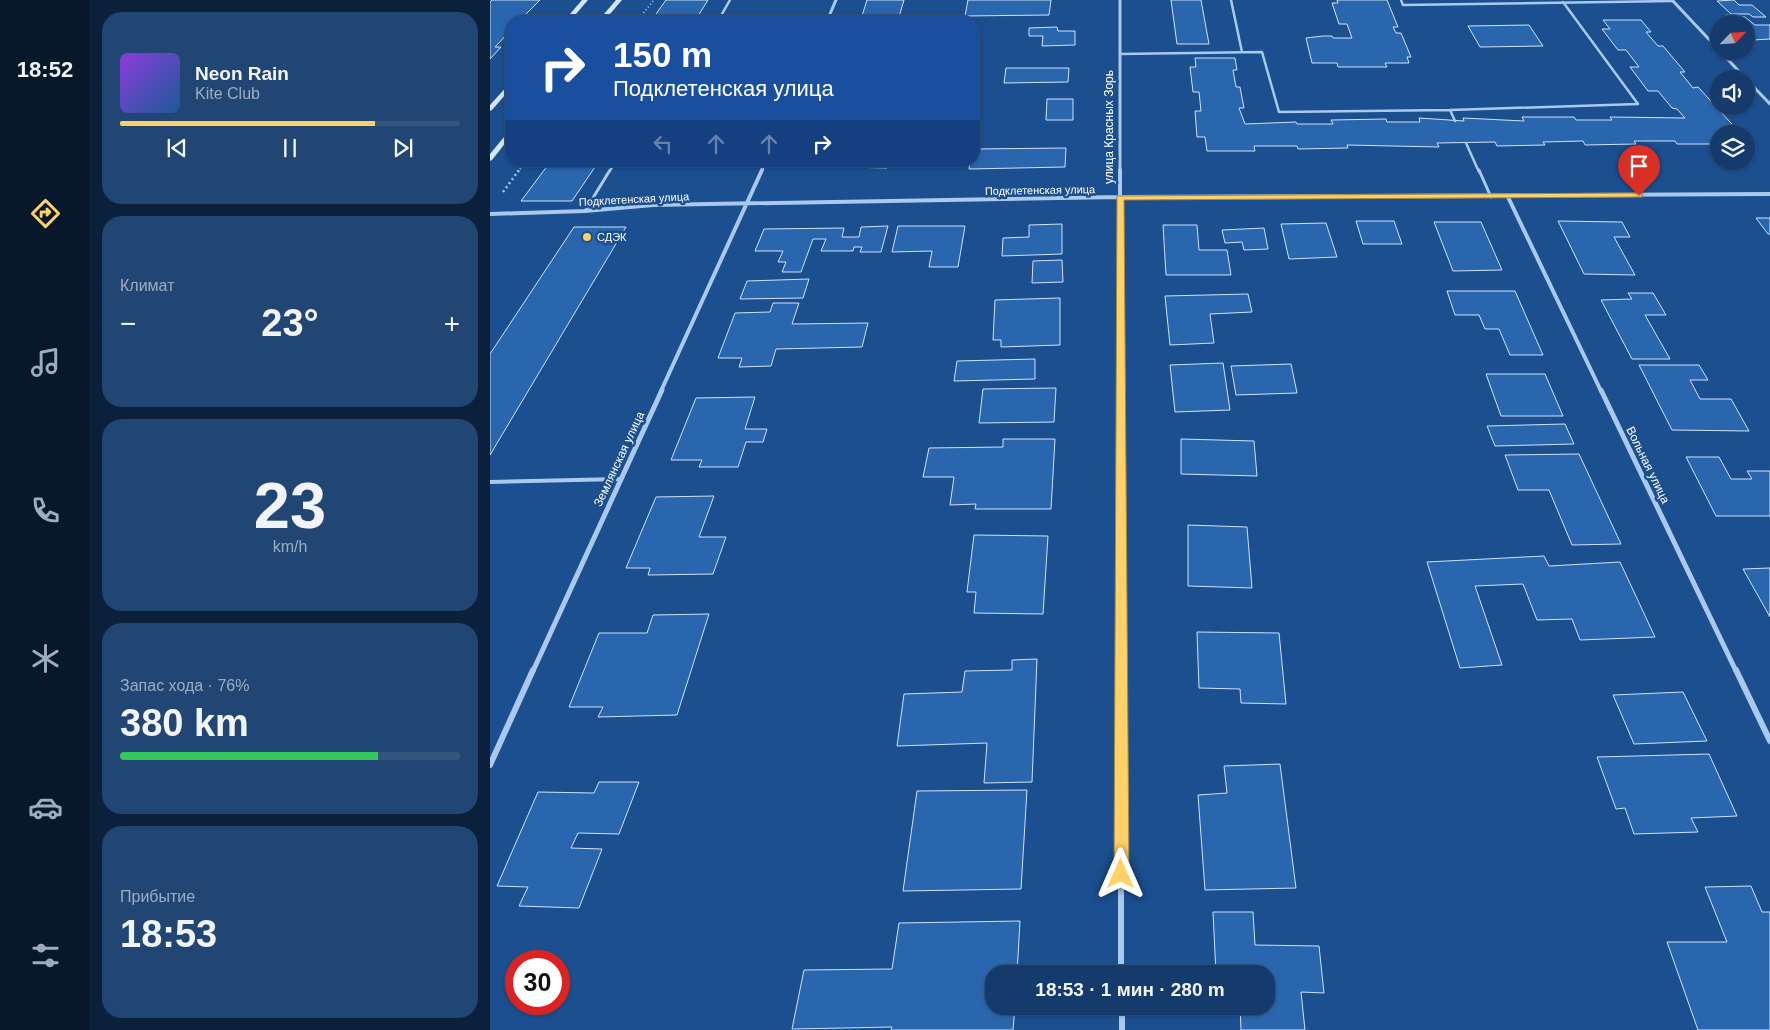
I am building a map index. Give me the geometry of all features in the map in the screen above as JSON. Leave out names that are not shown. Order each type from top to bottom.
[{"type":"main road","points":[[572,15],[585,0]]},
{"type":"main road","points":[[606,15],[619,0]]},
{"type":"main road","points":[[490,109],[505,91]]},
{"type":"main road","points":[[490,159],[505,140]]},
{"type":"street","points":[[830,15],[836,0]]},
{"type":"street","name":"улица Красных Зорь","points":[[1120,0],[1122,965]]},
{"type":"street","points":[[1672,0],[1710,40]]},
{"type":"street","points":[[1728,60],[1738,70]]},
{"type":"street","points":[[1755,88],[1770,104]]},
{"type":"street","name":"Землянская улица","points":[[490,764],[763,167]]},
{"type":"street","name":"Подклетенская улица","points":[[490,214],[585,211],[653,205],[1120,197],[1508,197],[1770,194]]},
{"type":"street","name":"Вольная улица","points":[[1508,197],[1770,741]]},
{"type":"street","points":[[1122,1015],[1122,1030]]},
{"type":"lane","points":[[721,15],[730,0]]},
{"type":"lane","points":[[1231,0],[1242,52]]},
{"type":"lane","points":[[1401,0],[1403,5],[1672,0]]},
{"type":"lane","points":[[1120,54],[1262,52],[1279,112],[1450,110],[1638,104],[1563,2]]},
{"type":"lane","points":[[1450,110],[1456,121]]},
{"type":"lane","points":[[1466,143],[1491,197]]},
{"type":"lane","points":[[585,211],[612,167]]},
{"type":"lane","points":[[490,482],[621,479]]},
{"type":"path","points":[[642,15],[654,0]]},
{"type":"path","points":[[502,193],[522,167]]},
{"type":"building","points":[[492,0],[540,0],[525,15],[505,15],[505,36],[495,47],[501,47],[490,59],[490,2]]},
{"type":"building","points":[[666,0],[708,0],[699,15],[655,15]]},
{"type":"building","points":[[867,0],[904,0],[900,15],[862,15]]},
{"type":"building","points":[[968,0],[1051,0],[1049,15],[965,15]]},
{"type":"building","points":[[1171,0],[1201,0],[1209,44],[1177,44]]},
{"type":"building","points":[[1337,0],[1387,0],[1398,27],[1393,27],[1396,33],[1401,33],[1411,57],[1407,57],[1409,63],[1385,63],[1387,67],[1338,67],[1337,63],[1312,63],[1306,38],[1332,36],[1333,38],[1352,38],[1347,24],[1339,24],[1332,3],[1338,3]]},
{"type":"building","points":[[1734,0],[1739,5],[1752,5],[1766,17],[1755,17],[1755,15],[1749,14],[1731,14],[1717,1]]},
{"type":"building","points":[[1603,20],[1641,20],[1651,32],[1646,32],[1658,46],[1663,46],[1685,72],[1680,72],[1693,88],[1698,87],[1710,100],[1710,115],[1724,115],[1733,125],[1710,125],[1710,144],[1677,144],[1675,141],[1634,141],[1636,144],[1585,145],[1583,141],[1543,142],[1545,145],[1497,146],[1495,142],[1437,143],[1439,147],[1347,145],[1348,148],[1298,149],[1297,146],[1254,146],[1255,151],[1207,151],[1205,137],[1197,137],[1195,111],[1201,111],[1199,92],[1193,92],[1190,67],[1196,67],[1195,58],[1235,58],[1237,70],[1233,70],[1236,87],[1240,87],[1244,108],[1239,108],[1245,124],[1296,122],[1297,124],[1333,124],[1331,120],[1386,119],[1387,122],[1420,122],[1419,118],[1464,121],[1463,118],[1524,121],[1522,117],[1574,117],[1576,120],[1612,120],[1610,117],[1685,118],[1677,109],[1672,108],[1658,91],[1648,91],[1630,67],[1639,67],[1626,50],[1618,50],[1602,29],[1610,29]]},
{"type":"building","points":[[1529,25],[1543,46],[1480,47],[1468,26]]},
{"type":"building","points":[[1755,25],[1770,25],[1770,39],[1755,40]]},
{"type":"building","points":[[1057,27],[1058,31],[1075,31],[1075,45],[1042,46],[1043,36],[1029,36],[1029,28]]},
{"type":"building","points":[[1006,68],[1069,68],[1068,82],[1004,83]]},
{"type":"building","points":[[1047,99],[1073,99],[1073,120],[1046,120]]},
{"type":"building","points":[[1066,148],[1065,167],[969,169],[969,167],[980,167],[980,149]]},
{"type":"building","points":[[546,167],[595,167],[572,201],[521,201]]},
{"type":"building","points":[[845,167],[887,167],[887,168]]},
{"type":"building","points":[[1756,218],[1770,218],[1770,234],[1768,234]]},
{"type":"building","points":[[1356,221],[1394,221],[1402,244],[1363,244]]},
{"type":"building","points":[[1558,221],[1622,222],[1630,237],[1614,237],[1635,275],[1584,274]]},
{"type":"building","points":[[1434,222],[1481,222],[1502,270],[1453,271]]},
{"type":"building","points":[[1326,223],[1337,257],[1289,259],[1281,224]]},
{"type":"building","points":[[1062,224],[1062,254],[1002,256],[1003,238],[1029,237],[1029,225]]},
{"type":"building","points":[[1163,225],[1197,225],[1199,250],[1227,250],[1231,275],[1166,275]]},
{"type":"building","points":[[888,226],[881,252],[860,252],[862,247],[854,247],[853,251],[821,251],[826,239],[813,239],[801,272],[782,272],[786,262],[778,262],[783,251],[755,251],[764,229],[844,228],[842,237],[859,237],[861,227]]},
{"type":"building","points":[[898,226],[965,226],[958,267],[929,267],[932,251],[892,252]]},
{"type":"building","points":[[574,227],[626,227],[490,455],[490,354]]},
{"type":"building","points":[[1264,228],[1268,249],[1244,250],[1242,242],[1225,243],[1222,230]]},
{"type":"building","points":[[1062,260],[1063,282],[1032,283],[1033,261]]},
{"type":"building","points":[[809,279],[803,298],[740,299],[747,281]]},
{"type":"building","points":[[1447,291],[1515,291],[1543,355],[1510,355],[1499,329],[1485,329],[1479,315],[1455,315]]},
{"type":"building","points":[[1628,293],[1653,293],[1666,315],[1645,315],[1670,359],[1632,359],[1601,300],[1632,299]]},
{"type":"building","points":[[1248,294],[1252,312],[1210,314],[1214,343],[1170,345],[1165,296]]},
{"type":"building","points":[[1060,298],[1060,345],[1001,347],[1001,340],[993,340],[995,300]]},
{"type":"building","points":[[773,303],[799,303],[792,324],[868,323],[862,347],[776,349],[771,366],[739,367],[742,358],[718,358],[735,313],[770,312]]},
{"type":"building","points":[[1035,359],[1035,379],[954,381],[957,361]]},
{"type":"building","points":[[1223,363],[1230,410],[1175,412],[1170,365]]},
{"type":"building","points":[[1291,364],[1297,393],[1236,395],[1231,366]]},
{"type":"building","points":[[1639,365],[1699,365],[1708,380],[1690,380],[1700,399],[1731,399],[1749,431],[1672,430]]},
{"type":"building","points":[[1486,374],[1545,374],[1563,416],[1501,416]]},
{"type":"building","points":[[1056,388],[1054,422],[979,423],[983,389]]},
{"type":"building","points":[[755,397],[745,429],[767,429],[763,442],[746,442],[738,467],[699,467],[702,460],[671,460],[696,398]]},
{"type":"building","points":[[1565,424],[1574,444],[1495,446],[1487,426]]},
{"type":"building","points":[[1003,439],[1055,439],[1051,509],[975,509],[976,504],[950,505],[954,477],[923,477],[929,448],[1003,447]]},
{"type":"building","points":[[1181,439],[1254,441],[1257,476],[1181,474]]},
{"type":"building","points":[[1579,454],[1621,544],[1572,545],[1549,490],[1518,490],[1505,455]]},
{"type":"building","points":[[1686,457],[1719,457],[1731,479],[1752,479],[1747,471],[1770,471],[1770,516],[1716,516]]},
{"type":"building","points":[[714,496],[699,537],[726,537],[713,574],[648,575],[650,568],[626,568],[656,497]]},
{"type":"building","points":[[1188,525],[1247,527],[1252,588],[1188,586]]},
{"type":"building","points":[[974,535],[1048,536],[1043,614],[974,613],[976,592],[967,592]]},
{"type":"building","points":[[1544,556],[1549,566],[1620,562],[1655,637],[1580,640],[1572,619],[1537,620],[1523,584],[1475,586],[1502,665],[1460,668],[1427,562]]},
{"type":"building","points":[[1770,568],[1770,617],[1743,569]]},
{"type":"building","points":[[709,614],[677,715],[598,717],[603,707],[569,707],[599,633],[647,633],[653,615]]},
{"type":"building","points":[[1197,632],[1279,633],[1286,704],[1241,703],[1240,689],[1199,688]]},
{"type":"building","points":[[1037,659],[1032,782],[984,783],[987,743],[897,746],[904,694],[962,692],[965,671],[1012,670],[1012,660]]},
{"type":"building","points":[[1683,692],[1707,741],[1634,744],[1613,695]]},
{"type":"building","points":[[1709,754],[1737,816],[1691,818],[1698,832],[1634,834],[1625,808],[1616,809],[1597,757]]},
{"type":"building","points":[[1280,764],[1296,888],[1205,890],[1198,795],[1227,793],[1224,766]]},
{"type":"building","points":[[599,782],[639,782],[619,834],[578,833],[571,848],[602,849],[579,908],[519,906],[528,887],[497,886],[538,792],[594,793]]},
{"type":"building","points":[[1027,790],[1021,889],[903,891],[917,791]]},
{"type":"building","points":[[1751,886],[1762,912],[1770,912],[1770,1030],[1698,1030],[1667,942],[1727,942],[1705,887]]},
{"type":"building","points":[[1213,912],[1253,912],[1255,945],[1319,946],[1324,993],[1301,992],[1305,1030],[1241,1030],[1240,1015],[1275,1015],[1275,965],[1216,965]]},
{"type":"building","points":[[1020,921],[1018,965],[985,965],[985,1015],[1014,1015],[1013,1030],[891,1030],[892,1027],[792,1029],[804,970],[892,969],[899,923]]},
{"type":"place","name":"СДЭК","points":[[587,237]]},
{"type":"route","points":[[1121,874],[1120,197],[1639,196]]}]
